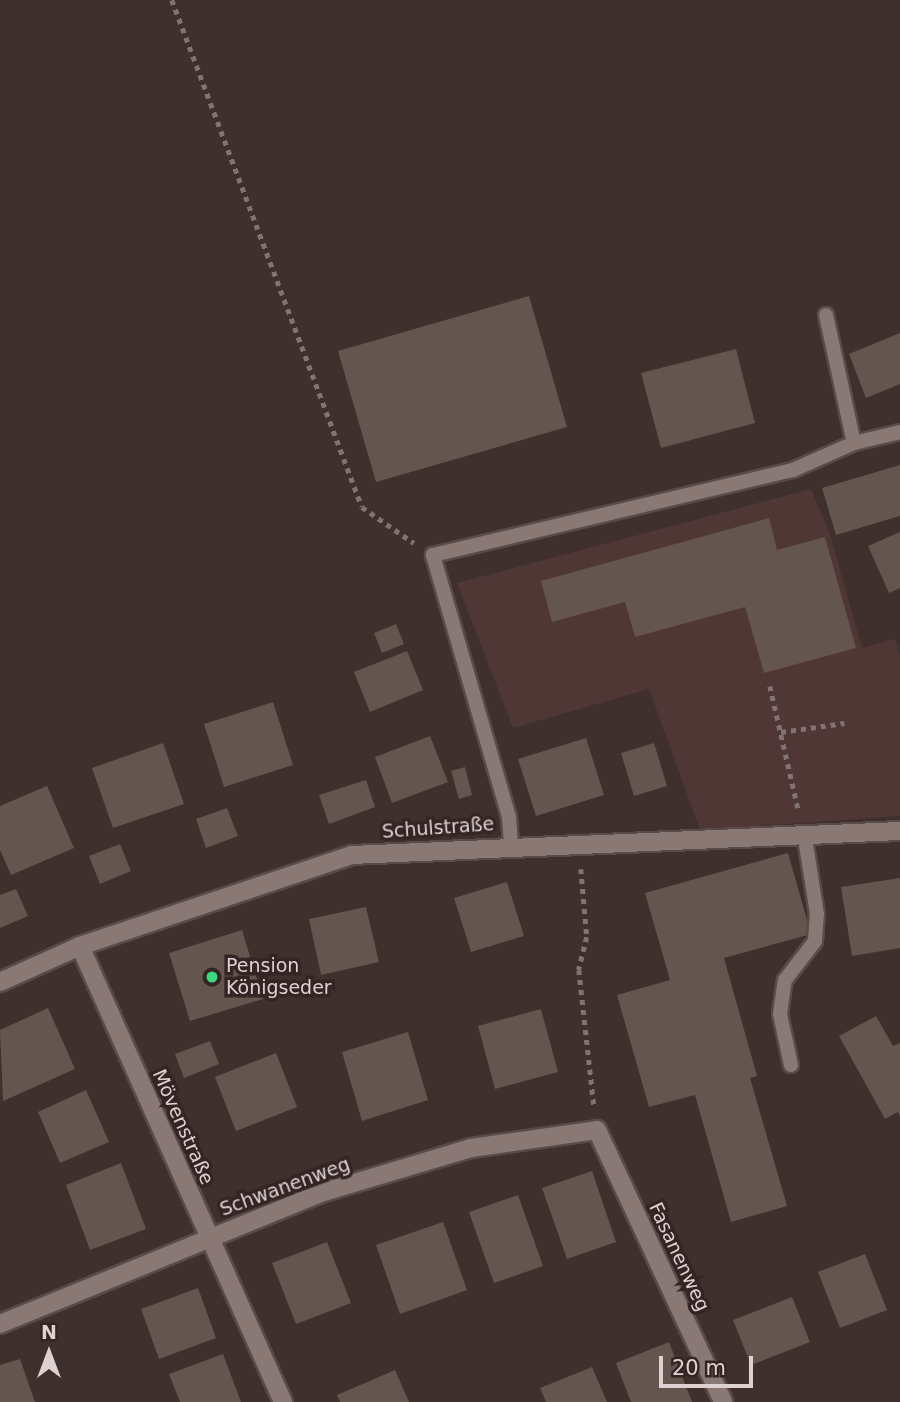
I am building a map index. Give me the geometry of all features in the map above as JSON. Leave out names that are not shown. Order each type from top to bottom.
[{"type":"street","name":"Schulstraße","points":[[0,982],[80,946],[352,855],[511,845],[805,838],[900,831]]},
{"type":"street","name":"Mövenstraße","points":[[80,946],[282,1402]]},
{"type":"street","name":"Schwanenweg","points":[[0,1324],[324,1192],[471,1148],[597,1129]]},
{"type":"street","name":"Fasanenweg","points":[[597,1129],[723,1402]]},
{"type":"lane","points":[[826,315],[854,443]]},
{"type":"lane","points":[[511,845],[509,817],[433,555],[793,470],[854,443],[900,432]]},
{"type":"lane","points":[[791,1065],[780,1014],[785,980],[815,941],[817,914],[805,838]]},
{"type":"path","points":[[172,0],[362,507],[433,555]]},
{"type":"path","points":[[770,686],[805,838]]},
{"type":"path","points":[[781,732],[844,723]]},
{"type":"path","points":[[578,843],[587,937],[579,970],[597,1129]]},
{"type":"shaded area","points":[[811,489],[830,534],[862,648],[895,639],[900,655],[900,816],[700,830],[649,689],[513,728],[457,583]]},
{"type":"building","points":[[529,296],[567,427],[376,482],[338,351]]},
{"type":"building","points":[[900,333],[900,384],[866,398],[849,354]]},
{"type":"building","points":[[736,349],[755,423],[661,448],[641,373]]},
{"type":"building","points":[[900,465],[900,516],[836,535],[822,488]]},
{"type":"building","points":[[769,518],[777,550],[825,537],[856,648],[764,673],[745,607],[635,637],[625,602],[552,622],[541,581]]},
{"type":"building","points":[[900,532],[900,588],[889,593],[868,546]]},
{"type":"building","points":[[396,624],[404,644],[382,653],[374,633]]},
{"type":"building","points":[[407,651],[423,690],[370,712],[354,672]]},
{"type":"building","points":[[273,702],[293,765],[224,787],[204,724]]},
{"type":"building","points":[[430,736],[448,782],[392,803],[375,757]]},
{"type":"building","points":[[586,738],[604,795],[536,816],[518,759]]},
{"type":"building","points":[[163,743],[184,804],[113,828],[92,768]]},
{"type":"building","points":[[654,743],[667,786],[634,796],[621,753]]},
{"type":"building","points":[[465,767],[472,795],[459,799],[451,771]]},
{"type":"building","points":[[366,780],[375,807],[329,824],[319,795]]},
{"type":"building","points":[[47,786],[74,848],[11,875],[0,850],[0,806]]},
{"type":"building","points":[[227,808],[238,836],[206,848],[196,819]]},
{"type":"building","points":[[120,844],[131,871],[100,884],[89,856]]},
{"type":"building","points":[[788,853],[811,934],[724,958],[757,1076],[750,1078],[787,1206],[731,1222],[695,1095],[649,1107],[617,995],[670,980],[645,893]]},
{"type":"building","points":[[900,878],[900,948],[852,956],[841,887]]},
{"type":"building","points":[[507,882],[524,936],[471,952],[454,898]]},
{"type":"building","points":[[16,889],[28,916],[0,928],[0,895]]},
{"type":"building","points":[[366,907],[379,962],[321,975],[309,919]]},
{"type":"building","points":[[242,930],[263,999],[190,1021],[169,953]]},
{"type":"building","points":[[48,1008],[75,1069],[3,1101],[0,1030]]},
{"type":"building","points":[[541,1009],[558,1072],[495,1089],[478,1026]]},
{"type":"building","points":[[876,1016],[893,1046],[900,1043],[900,1116],[898,1112],[885,1119],[839,1036]]},
{"type":"building","points":[[408,1032],[428,1100],[362,1121],[342,1052]]},
{"type":"building","points":[[210,1041],[219,1064],[184,1078],[175,1054]]},
{"type":"building","points":[[276,1053],[297,1107],[236,1131],[215,1077]]},
{"type":"building","points":[[86,1090],[109,1142],[60,1163],[38,1112]]},
{"type":"building","points":[[121,1163],[146,1229],[90,1250],[66,1185]]},
{"type":"building","points":[[592,1171],[616,1242],[567,1259],[542,1188]]},
{"type":"building","points":[[518,1195],[543,1266],[494,1283],[469,1212]]},
{"type":"building","points":[[443,1222],[467,1290],[400,1314],[376,1245]]},
{"type":"building","points":[[327,1242],[351,1303],[296,1324],[272,1263]]},
{"type":"building","points":[[865,1254],[887,1310],[840,1328],[818,1272]]},
{"type":"building","points":[[198,1288],[216,1338],[159,1359],[141,1309]]},
{"type":"building","points":[[792,1297],[810,1342],[751,1365],[733,1320]]},
{"type":"building","points":[[669,1342],[692,1402],[631,1402],[616,1363]]},
{"type":"building","points":[[223,1354],[241,1402],[180,1402],[169,1374]]},
{"type":"building","points":[[20,1359],[35,1402],[0,1402],[0,1365]]},
{"type":"building","points":[[592,1367],[607,1402],[546,1402],[540,1388]]},
{"type":"building","points":[[395,1370],[409,1402],[340,1402],[337,1395]]},
{"type":"place","name":"Pension Königseder","points":[[212,977]]}]
